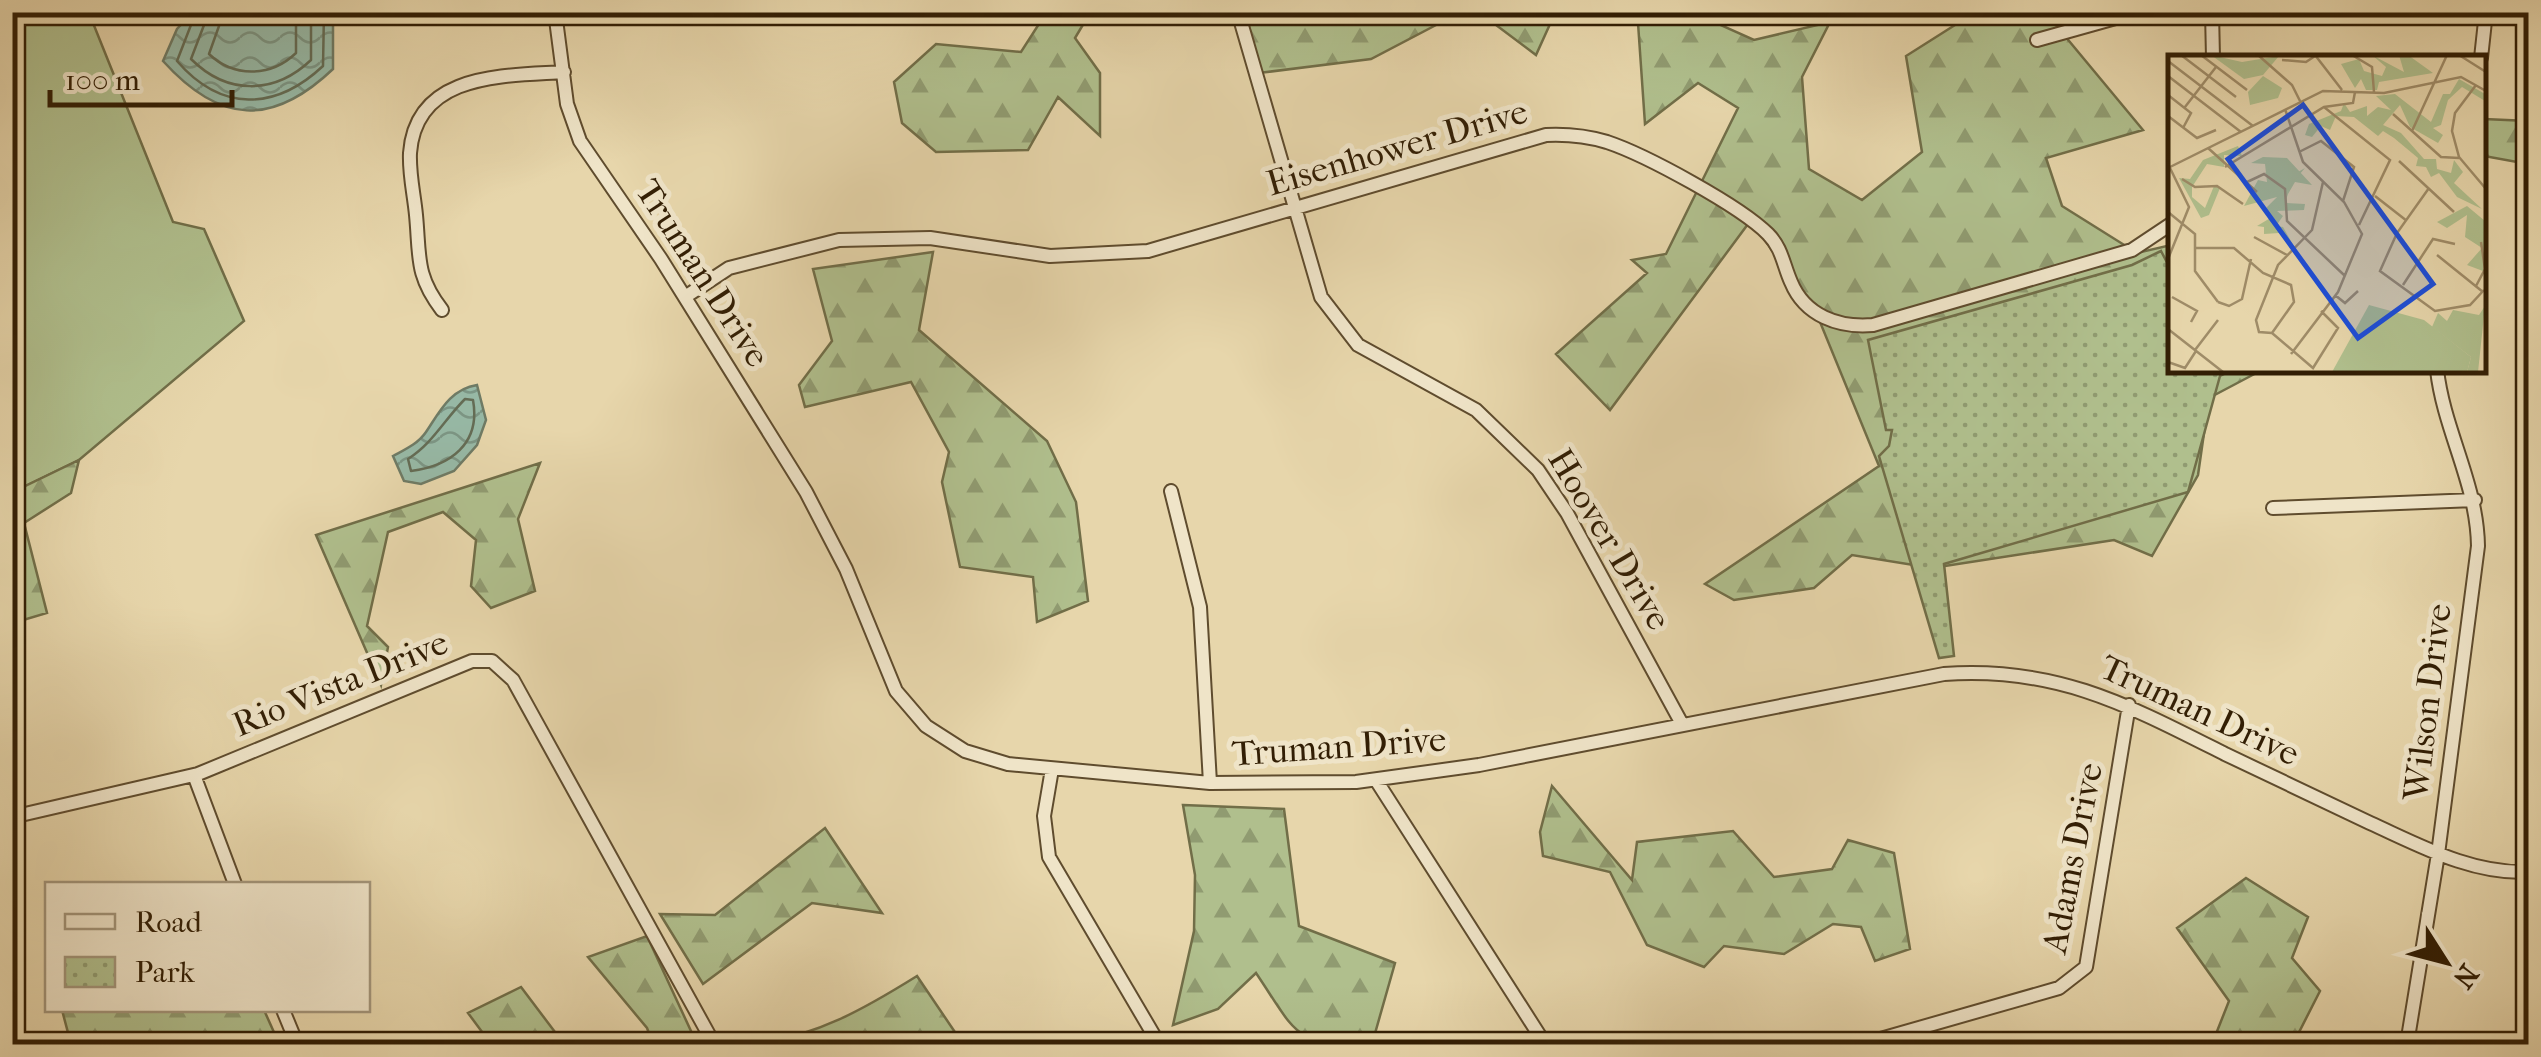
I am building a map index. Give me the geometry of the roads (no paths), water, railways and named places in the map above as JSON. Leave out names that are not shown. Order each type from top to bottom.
[{"type":"street","name":"Truman Drive","points":[[556,12],[567,104],[580,141],[685,297],[828,530],[885,671],[910,710],[964,751],[1008,764],[1210,783],[1376,780],[1479,766],[1944,674],[2042,677],[2129,704],[2438,854],[2501,873],[2528,872]]},
{"type":"street","name":"Hoover Drive","points":[[1238,12],[1322,297],[1342,330],[1376,358],[1476,410],[1521,449],[1562,506],[1682,724]]},
{"type":"street","points":[[2037,40],[2136,12]]},
{"type":"street","points":[[2212,12],[2213,55]]},
{"type":"street","points":[[2481,55],[2486,12]]},
{"type":"street","points":[[442,310],[424,286],[412,195],[413,136],[441,95],[484,77],[564,72]]},
{"type":"street","name":"Eisenhower Drive","points":[[685,297],[729,268],[839,240],[930,238],[1050,256],[1114,256],[1176,245],[1295,205],[1525,138],[1589,137],[1629,151],[1760,226],[1780,249],[1790,280],[1806,305],[1829,320],[1858,326],[2132,250],[2168,226]]},
{"type":"street","name":"Wilson Drive","points":[[2406,1044],[2438,854],[2476,571],[2475,500],[2448,420],[2437,372]]},
{"type":"street","points":[[1170,491],[1200,606],[1210,783]]},
{"type":"street","points":[[2273,508],[2475,500]]},
{"type":"street","name":"Rio Vista Drive","points":[[12,817],[194,776],[472,661],[502,665],[714,1044]]},
{"type":"street","name":"Adams Drive","points":[[1864,1044],[2059,988],[2086,968],[2129,704]]},
{"type":"street","points":[[1052,768],[1044,816],[1049,857],[1159,1044]]},
{"type":"street","points":[[194,776],[234,882]]},
{"type":"street","points":[[1376,780],[1545,1044]]},
{"type":"street","points":[[284,1012],[297,1044]]},
{"type":"water","points":[[193,12],[333,13],[333,69],[311,88],[267,109],[226,107],[184,82],[163,61],[177,29]]},
{"type":"water","points":[[477,385],[486,420],[477,445],[454,471],[421,484],[404,481],[393,456],[419,440],[459,391]]}]
